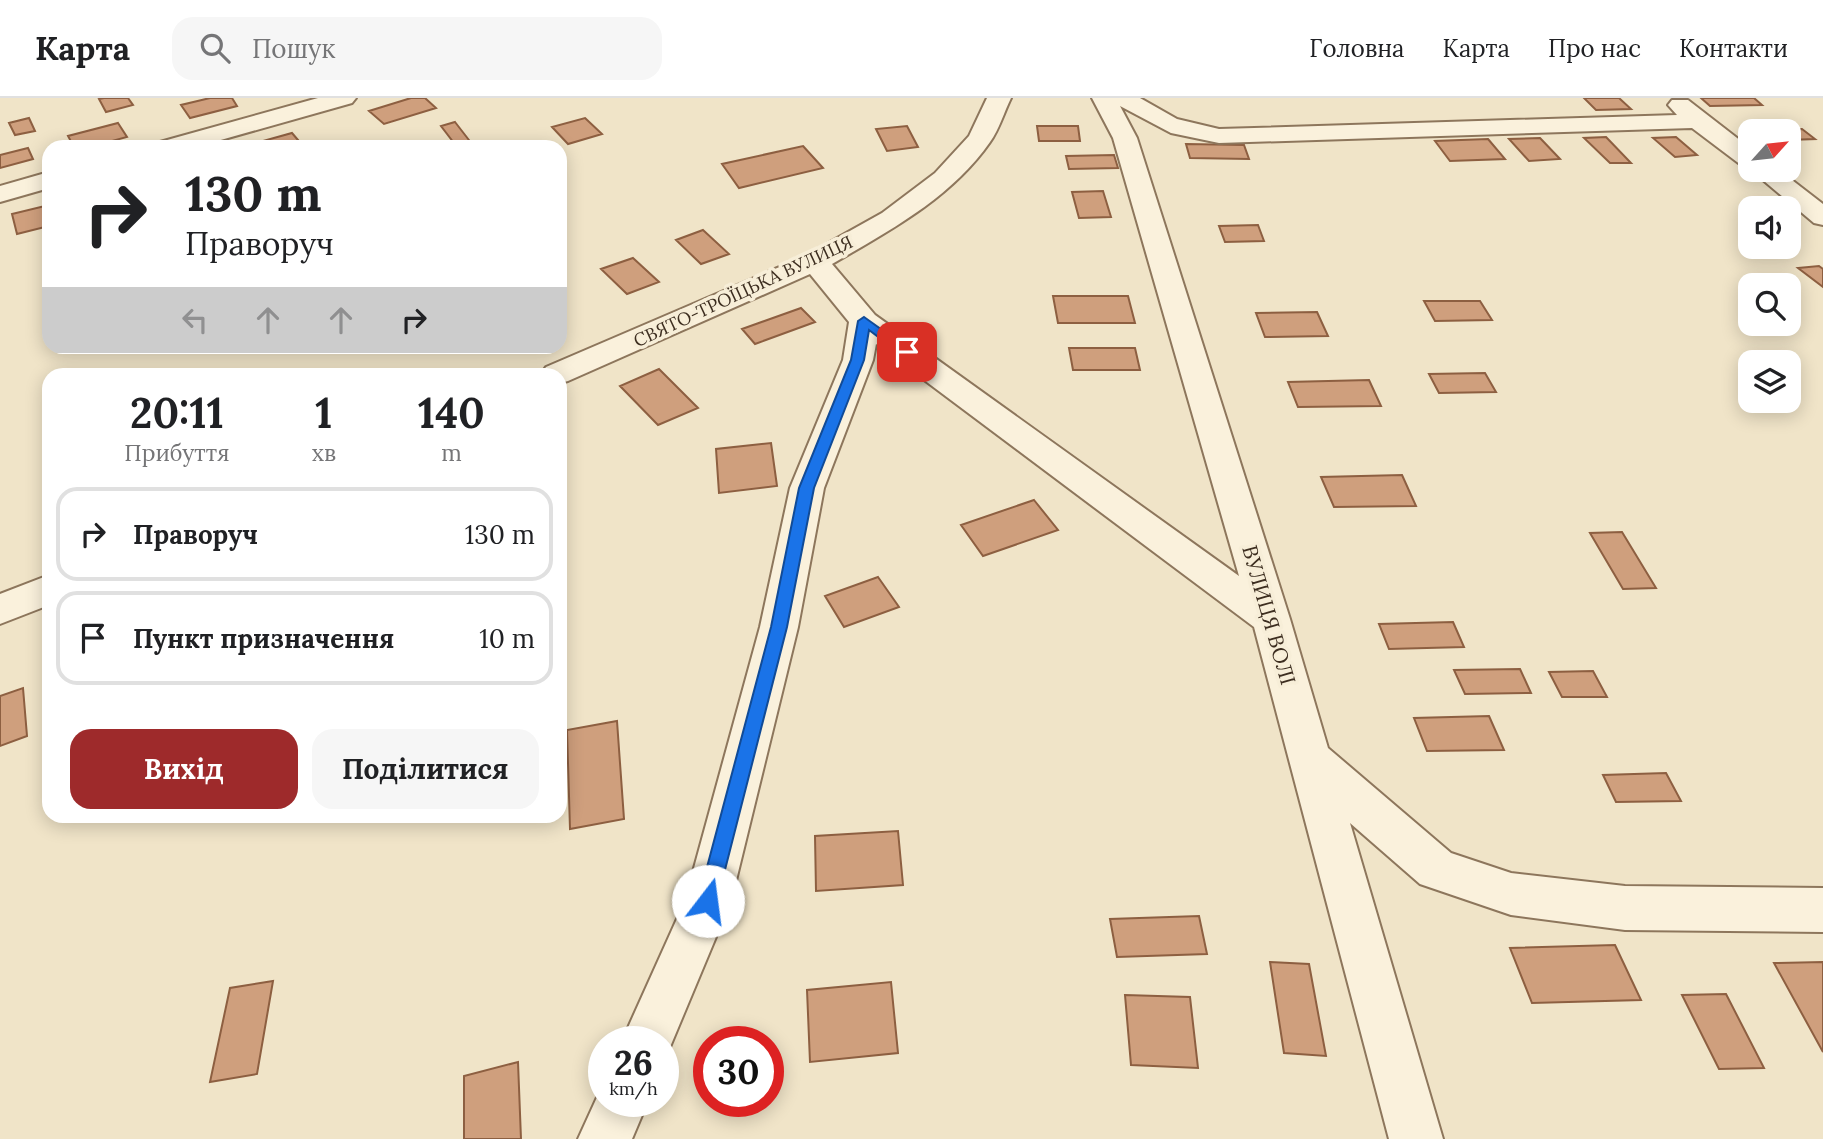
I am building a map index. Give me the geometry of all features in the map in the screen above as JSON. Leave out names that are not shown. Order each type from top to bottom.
[{"type":"street","points":[[194,140],[344,98]]},
{"type":"street","name":"СВЯТО-ТРОЇЦЬКА ВУЛИЦЯ","points":[[567,370],[815,262],[891,219],[944,178],[980,139],[999,98]]},
{"type":"street","name":"ВУЛИЦЯ ВОЛІ","points":[[1104,98],[1125,138],[1271,619],[1416,1139]]},
{"type":"street","points":[[1124,98],[1162,123],[1188,133],[1219,136],[1698,121]]},
{"type":"street","points":[[1673,98],[1738,151]]},
{"type":"street","points":[[0,194],[42,182]]},
{"type":"street","points":[[1779,182],[1823,217]]},
{"type":"street","points":[[815,262],[864,321],[1271,619]]},
{"type":"street","points":[[654,1026],[708,901],[779,627],[807,488],[858,360],[864,321]]},
{"type":"street","points":[[0,610],[42,592]]},
{"type":"street","points":[[1310,758],[1351,797],[1436,869],[1511,894],[1625,908],[1823,910]]},
{"type":"street","points":[[605,1139],[615,1117]]},
{"type":"building","points":[[128,98],[133,105],[106,112],[99,99]]},
{"type":"building","points":[[210,98],[232,98],[237,106],[190,118],[181,105]]},
{"type":"building","points":[[411,98],[425,98],[436,108],[384,124],[369,111]]},
{"type":"building","points":[[1584,98],[1619,98],[1631,109],[1596,110]]},
{"type":"building","points":[[1701,98],[1754,98],[1762,105],[1710,106]]},
{"type":"building","points":[[29,118],[35,131],[15,135],[9,123]]},
{"type":"building","points":[[585,118],[602,134],[568,144],[552,127]]},
{"type":"building","points":[[455,122],[469,140],[452,140],[441,126]]},
{"type":"building","points":[[118,123],[127,137],[116,140],[70,140],[68,136]]},
{"type":"building","points":[[907,126],[918,147],[887,151],[876,129]]},
{"type":"building","points":[[1037,126],[1078,126],[1080,141],[1039,141]]},
{"type":"building","points":[[1802,129],[1815,139],[1801,140]]},
{"type":"building","points":[[292,133],[298,140],[266,140]]},
{"type":"building","points":[[1606,137],[1631,163],[1610,163],[1584,138]]},
{"type":"building","points":[[1676,137],[1697,155],[1675,157],[1653,138]]},
{"type":"building","points":[[1540,138],[1560,159],[1529,161],[1509,139]]},
{"type":"building","points":[[1488,139],[1505,159],[1450,161],[1435,141]]},
{"type":"building","points":[[1186,144],[1244,145],[1249,159],[1190,158]]},
{"type":"building","points":[[803,146],[823,168],[739,188],[722,164]]},
{"type":"building","points":[[28,148],[33,159],[0,168],[0,155]]},
{"type":"building","points":[[1114,155],[1118,168],[1069,169],[1066,156]]},
{"type":"building","points":[[1103,191],[1111,217],[1079,218],[1072,192]]},
{"type":"building","points":[[42,207],[42,228],[17,234],[12,214]]},
{"type":"building","points":[[1258,225],[1264,241],[1225,242],[1219,226]]},
{"type":"building","points":[[703,230],[729,254],[701,264],[676,240]]},
{"type":"building","points":[[633,258],[659,282],[627,294],[601,269]]},
{"type":"building","points":[[1819,266],[1823,269],[1823,287],[1798,268]]},
{"type":"building","points":[[1053,296],[1128,296],[1135,323],[1058,323]]},
{"type":"building","points":[[1424,301],[1480,301],[1492,320],[1435,321]]},
{"type":"building","points":[[801,308],[815,322],[755,344],[742,329]]},
{"type":"building","points":[[1317,312],[1328,336],[1265,337],[1256,313]]},
{"type":"building","points":[[1069,348],[1135,348],[1140,370],[1073,370]]},
{"type":"building","points":[[659,369],[698,408],[658,425],[620,386]]},
{"type":"building","points":[[1485,373],[1496,392],[1439,393],[1429,374]]},
{"type":"building","points":[[1369,380],[1381,406],[1298,407],[1288,382]]},
{"type":"building","points":[[771,443],[777,486],[719,493],[716,449]]},
{"type":"building","points":[[1402,475],[1416,506],[1334,507],[1321,477]]},
{"type":"building","points":[[1034,500],[1058,530],[983,556],[961,525]]},
{"type":"building","points":[[1622,532],[1656,588],[1623,589],[1590,533]]},
{"type":"building","points":[[878,577],[899,607],[844,627],[825,596]]},
{"type":"building","points":[[1453,622],[1464,647],[1389,649],[1379,624]]},
{"type":"building","points":[[1520,669],[1531,693],[1465,694],[1454,670]]},
{"type":"building","points":[[1593,671],[1607,697],[1562,697],[1549,672]]},
{"type":"building","points":[[23,688],[27,736],[0,746],[0,696]]},
{"type":"building","points":[[1489,716],[1504,750],[1427,751],[1414,718]]},
{"type":"building","points":[[617,721],[624,819],[570,829],[567,730]]},
{"type":"building","points":[[1666,773],[1681,801],[1616,802],[1603,775]]},
{"type":"building","points":[[898,831],[903,885],[816,891],[815,836]]},
{"type":"building","points":[[1199,916],[1207,954],[1117,957],[1110,919]]},
{"type":"building","points":[[1615,945],[1641,1000],[1532,1003],[1510,948]]},
{"type":"building","points":[[1270,962],[1309,964],[1326,1056],[1284,1053]]},
{"type":"building","points":[[1823,962],[1823,1052],[1774,963]]},
{"type":"building","points":[[273,981],[257,1074],[210,1082],[230,988]]},
{"type":"building","points":[[891,982],[898,1053],[810,1062],[807,990]]},
{"type":"building","points":[[1726,994],[1764,1068],[1719,1069],[1682,995]]},
{"type":"building","points":[[1125,995],[1190,997],[1198,1068],[1131,1065]]},
{"type":"building","points":[[518,1062],[521,1139],[464,1139],[464,1076]]},
{"type":"route","points":[[708,901],[779,627],[807,488],[858,360],[864,321],[907,352]]}]
